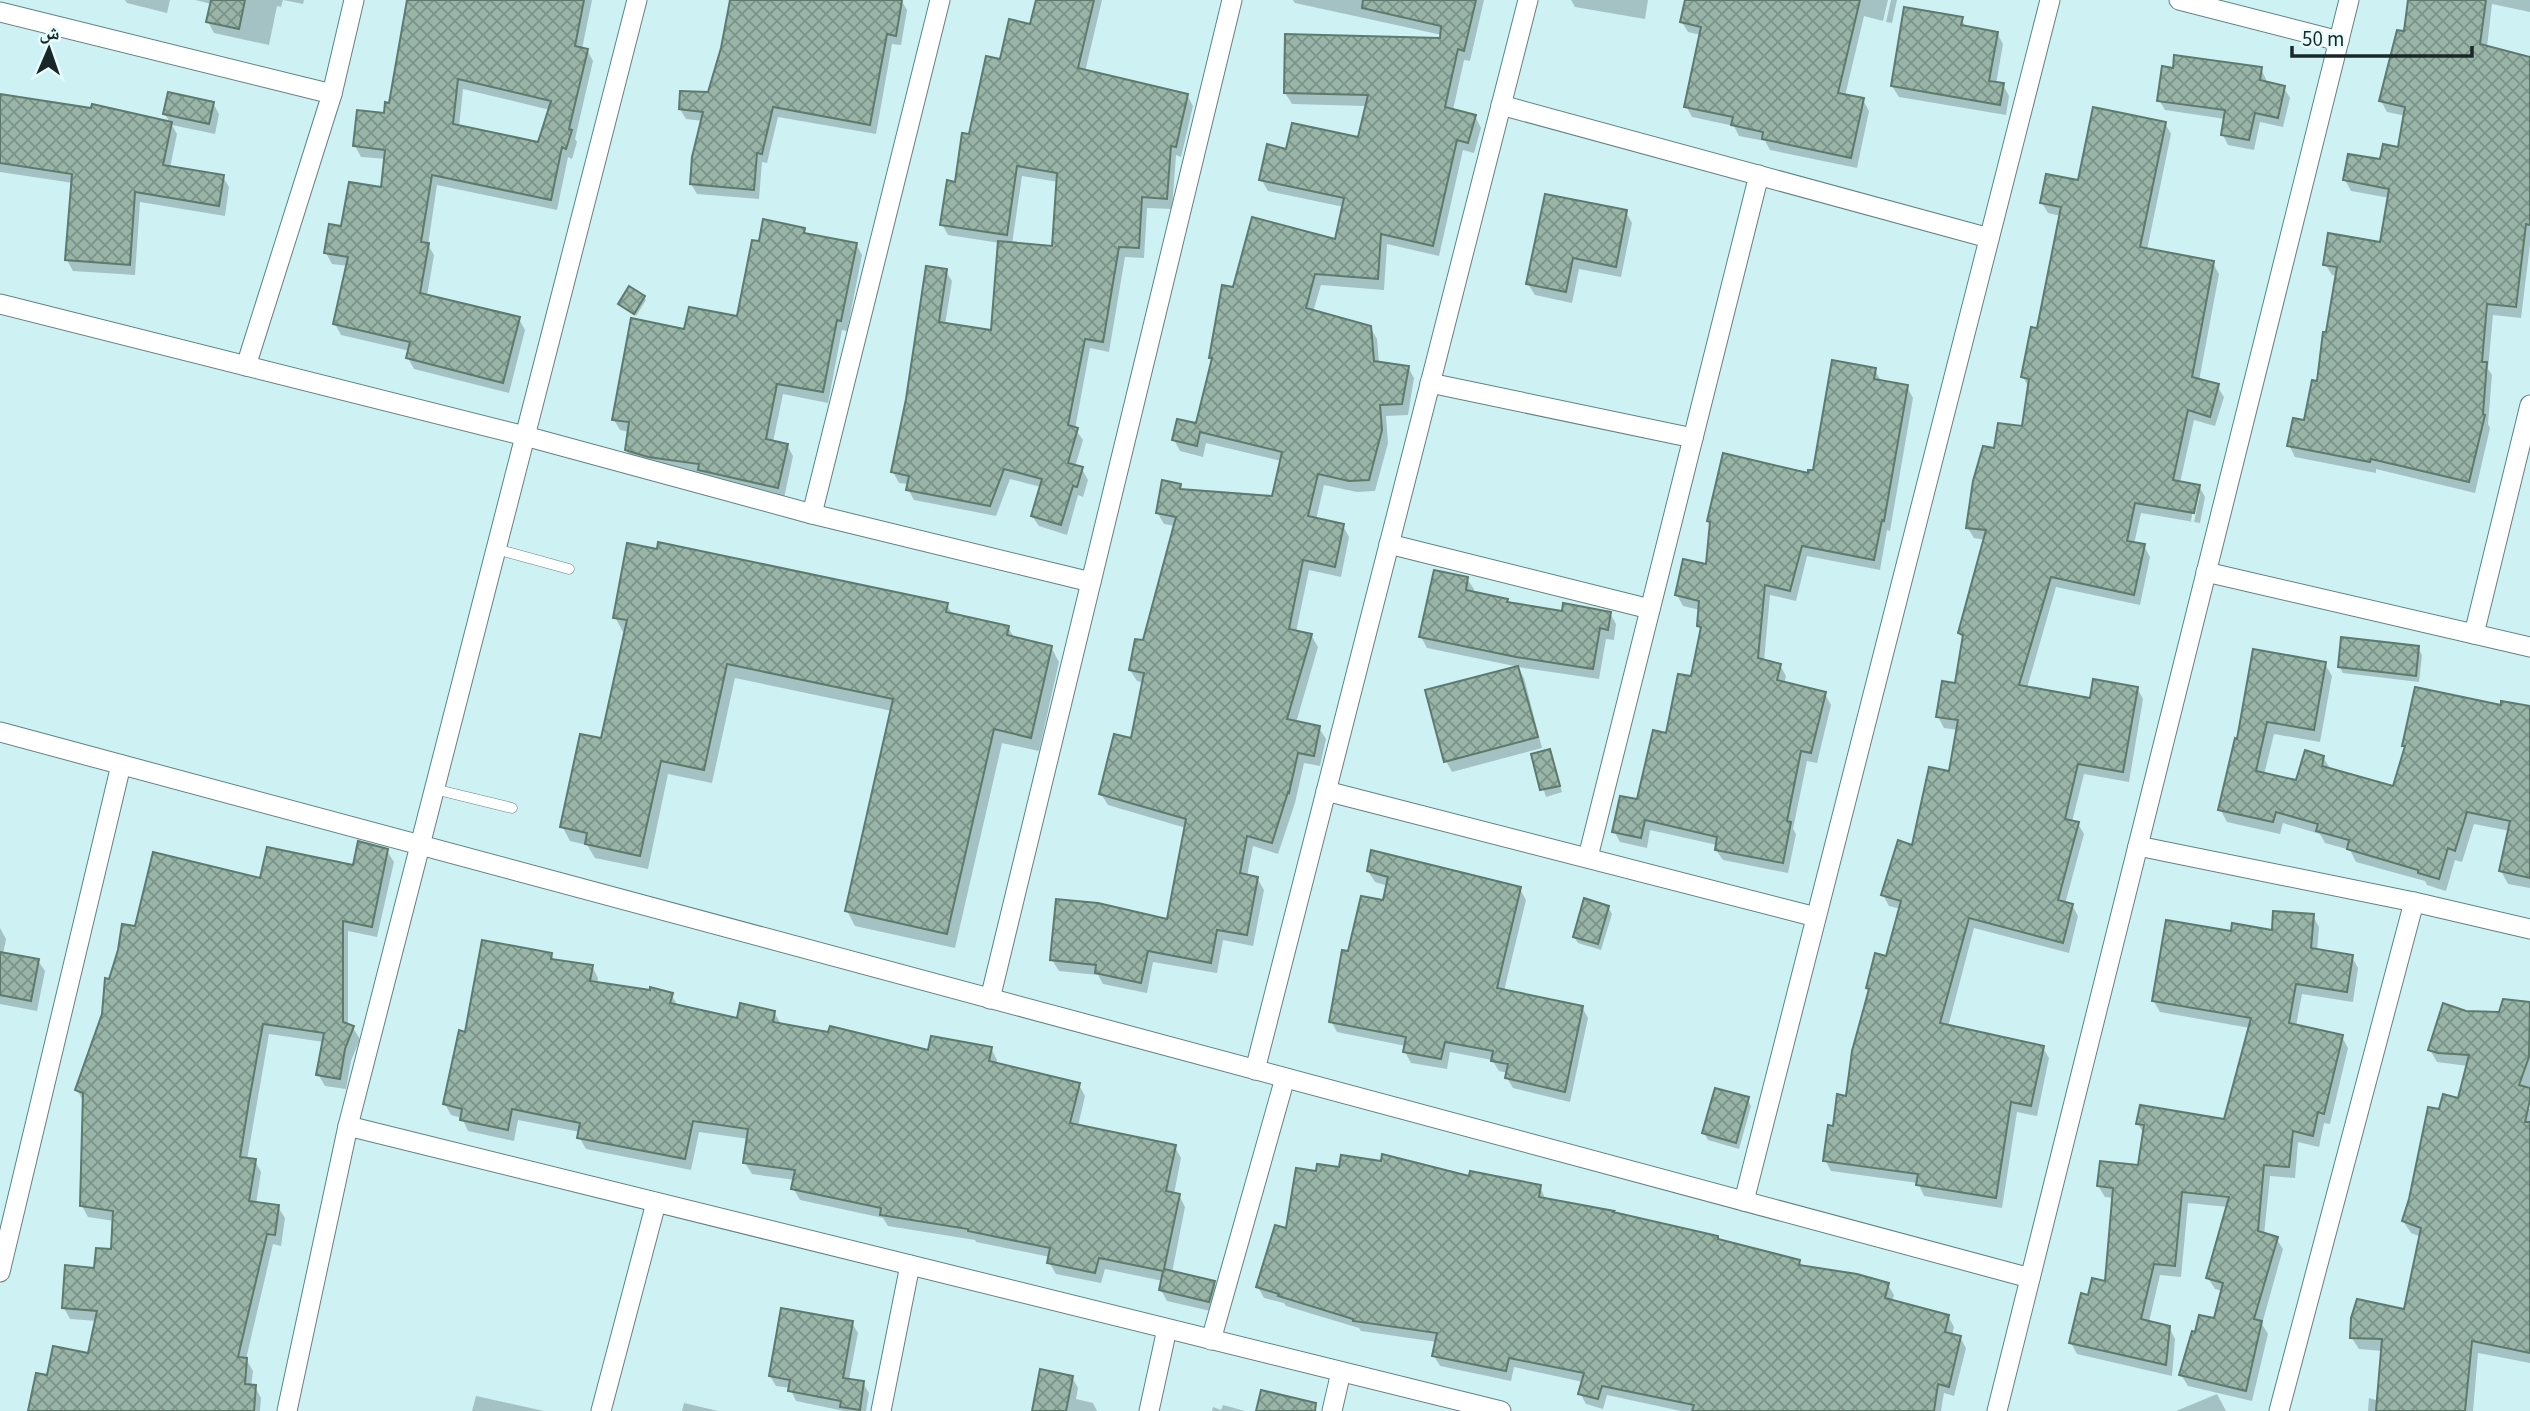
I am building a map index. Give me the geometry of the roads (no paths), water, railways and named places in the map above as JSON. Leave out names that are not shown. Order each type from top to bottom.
[{"type":"street","points":[[246,366],[332,94],[354,0]]},
{"type":"street","points":[[287,1411],[348,1126],[637,0]]},
{"type":"street","points":[[812,514],[940,0]]},
{"type":"street","points":[[990,999],[1232,0]]},
{"type":"street","points":[[1255,1070],[1528,0]]},
{"type":"street","points":[[1744,1201],[2050,0]]},
{"type":"street","points":[[2179,0],[2339,41]]},
{"type":"street","points":[[1997,1411],[2349,0]]},
{"type":"street","points":[[0,12],[332,94]]},
{"type":"street","points":[[1502,105],[1989,238]]},
{"type":"street","points":[[1588,858],[1759,175]]},
{"type":"street","points":[[0,304],[525,436],[812,514],[1091,582]]},
{"type":"street","points":[[1430,383],[1693,438]]},
{"type":"street","points":[[2474,634],[2530,405]]},
{"type":"street","points":[[1389,544],[1650,609]]},
{"type":"street","points":[[2206,572],[2530,647]]},
{"type":"street","points":[[0,732],[2030,1278]]},
{"type":"street","points":[[0,1272],[121,765]]},
{"type":"street","points":[[1326,790],[1816,916]]},
{"type":"street","points":[[2137,846],[2414,902],[2530,929]]},
{"type":"street","points":[[2279,1411],[2414,902]]},
{"type":"street","points":[[1211,1340],[1285,1078]]},
{"type":"street","points":[[348,1126],[1492,1410]]},
{"type":"street","points":[[601,1411],[656,1203]]},
{"type":"street","points":[[881,1411],[910,1265]]},
{"type":"street","points":[[1149,1411],[1167,1329]]},
{"type":"street","points":[[1332,1411],[1341,1372]]},
{"type":"lane","points":[[496,549],[569,569]]},
{"type":"lane","points":[[434,789],[512,808]]}]
